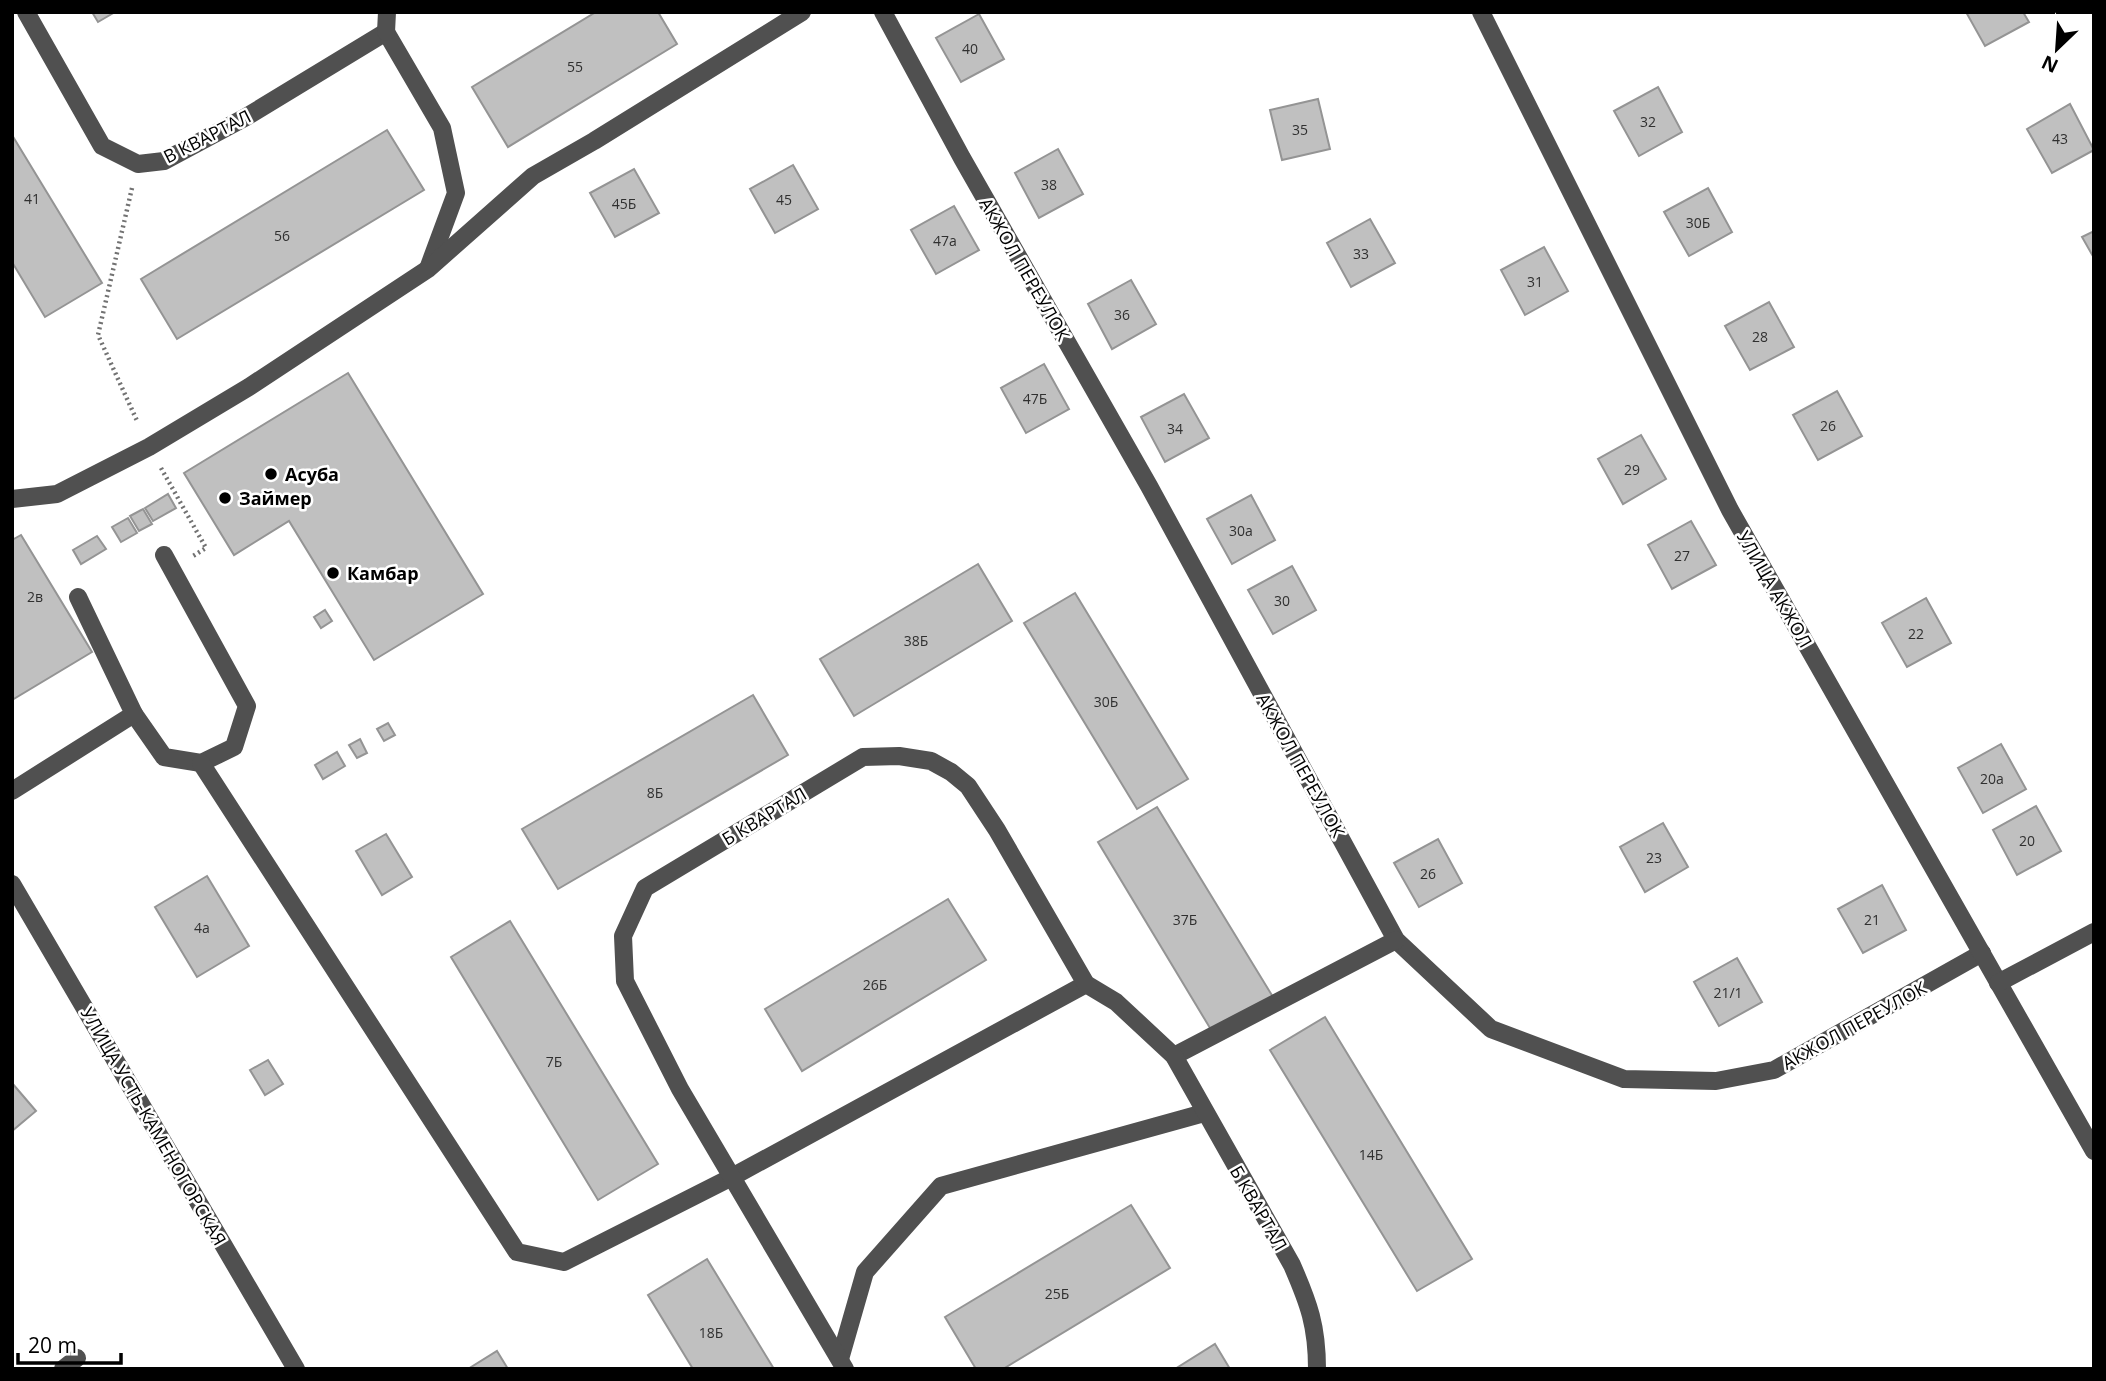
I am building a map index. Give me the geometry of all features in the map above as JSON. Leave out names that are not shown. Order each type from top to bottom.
[{"type":"street","points":[[26,12],[102,146],[138,164]]},
{"type":"street","points":[[387,12],[386,32],[442,128],[456,194],[428,268]]},
{"type":"street","points":[[12,499],[57,494],[149,447],[249,387],[428,268],[533,176],[802,12]]},
{"type":"street","name":"АКЖОЛ ПЕРЕУЛОК","points":[[883,12],[962,158],[1149,486],[1396,940],[1491,1030],[1624,1079],[1716,1081],[1774,1070],[1982,953]]},
{"type":"street","name":"УЛИЦА АКЖОЛ","points":[[1481,12],[1730,510],[2094,1151]]},
{"type":"street","name":"В КВАРТАЛ","points":[[138,164],[164,161],[246,117],[386,32]]},
{"type":"street","points":[[78,597],[134,714],[164,757],[201,763],[234,747],[247,706],[168,562]]},
{"type":"street","points":[[12,791],[134,714]]},
{"type":"street","name":"Б КВАРТАЛ","points":[[842,1364],[680,1089],[625,981],[624,936],[645,888],[863,757],[898,755],[931,761],[968,786],[997,830],[1086,984],[1115,1002],[1174,1056],[1298,1278],[1308,1302],[1317,1337],[1317,1369]]},
{"type":"street","points":[[201,763],[517,1252],[564,1262],[732,1177],[1086,984]]},
{"type":"street","name":"УЛИЦА УСТЬ-КАМЕНОГОРСКАЯ","points":[[12,884],[296,1369]]},
{"type":"street","points":[[1998,983],[2094,932]]},
{"type":"street","points":[[1174,1056],[1396,940]]},
{"type":"street","points":[[842,1364],[865,1272],[941,1186],[1204,1113]]},
{"type":"path","points":[[138,164],[109,281],[99,335],[149,447],[206,548],[168,562]]},
{"type":"building","points":[[92,12],[115,12],[98,22]]},
{"type":"building","points":[[596,12],[658,12],[677,44],[508,147],[472,87]]},
{"type":"building","points":[[1966,12],[2023,12],[2029,22],[1985,46]]},
{"type":"building","points":[[979,14],[1004,59],[961,82],[936,38]]},
{"type":"building","points":[[1658,87],[1682,132],[1639,156],[1614,111]]},
{"type":"building","points":[[1318,99],[1330,149],[1282,160],[1270,110]]},
{"type":"building","points":[[2070,104],[2094,150],[2052,173],[2027,129]]},
{"type":"building","points":[[387,130],[424,190],[177,339],[141,279]]},
{"type":"building","points":[[12,135],[102,283],[45,317],[12,262]]},
{"type":"building","points":[[1058,149],[1083,194],[1039,218],[1015,173]]},
{"type":"building","points":[[793,165],[818,209],[775,233],[750,189]]},
{"type":"building","points":[[634,169],[659,213],[615,237],[590,193]]},
{"type":"building","points":[[1708,188],[1732,232],[1689,256],[1664,212]]},
{"type":"building","points":[[954,206],[979,250],[936,274],[911,230]]},
{"type":"building","points":[[1370,219],[1395,263],[1351,287],[1327,243]]},
{"type":"building","points":[[2094,231],[2094,258],[2082,237]]},
{"type":"building","points":[[1544,247],[1568,291],[1525,315],[1501,270]]},
{"type":"building","points":[[1131,280],[1156,324],[1112,349],[1088,304]]},
{"type":"building","points":[[1769,302],[1794,347],[1750,370],[1725,326]]},
{"type":"building","points":[[1044,364],[1069,409],[1026,433],[1001,388]]},
{"type":"building","points":[[348,373],[483,594],[374,660],[289,521],[234,555],[184,473]]},
{"type":"building","points":[[1837,391],[1862,436],[1818,460],[1793,415]]},
{"type":"building","points":[[1184,394],[1209,438],[1165,462],[1141,417]]},
{"type":"building","points":[[1641,435],[1666,479],[1623,504],[1598,459]]},
{"type":"building","points":[[168,494],[176,508],[153,521],[145,508]]},
{"type":"building","points":[[1251,495],[1275,540],[1232,564],[1207,519]]},
{"type":"building","points":[[143,509],[152,524],[139,531],[130,516]]},
{"type":"building","points":[[128,518],[137,533],[121,542],[112,527]]},
{"type":"building","points":[[1691,521],[1716,565],[1672,589],[1648,545]]},
{"type":"building","points":[[21,535],[92,652],[12,700],[12,540]]},
{"type":"building","points":[[97,536],[106,549],[81,564],[73,550]]},
{"type":"building","points":[[978,564],[1012,621],[854,716],[820,659]]},
{"type":"building","points":[[1292,566],[1316,610],[1273,634],[1248,590]]},
{"type":"building","points":[[1075,593],[1188,779],[1137,809],[1024,623]]},
{"type":"building","points":[[1926,598],[1951,643],[1907,667],[1882,623]]},
{"type":"building","points":[[325,610],[332,621],[321,628],[314,617]]},
{"type":"building","points":[[753,695],[788,755],[558,889],[522,829]]},
{"type":"building","points":[[388,723],[395,735],[384,741],[377,729]]},
{"type":"building","points":[[360,739],[367,753],[357,758],[349,745]]},
{"type":"building","points":[[2001,744],[2026,789],[1983,813],[1958,768]]},
{"type":"building","points":[[337,752],[345,766],[323,779],[315,765]]},
{"type":"building","points":[[2036,806],[2061,851],[2017,875],[1993,830]]},
{"type":"building","points":[[1157,807],[1273,997],[1213,1033],[1098,842]]},
{"type":"building","points":[[1663,823],[1688,867],[1645,892],[1620,847]]},
{"type":"building","points":[[386,834],[412,877],[382,895],[356,851]]},
{"type":"building","points":[[1438,839],[1462,883],[1419,907],[1394,863]]},
{"type":"building","points":[[207,876],[249,946],[197,977],[155,907]]},
{"type":"building","points":[[1882,885],[1906,930],[1863,953],[1838,909]]},
{"type":"building","points":[[948,899],[986,960],[802,1071],[765,1009]]},
{"type":"building","points":[[510,921],[658,1164],[598,1200],[451,957]]},
{"type":"building","points":[[1737,958],[1762,1002],[1719,1026],[1694,982]]},
{"type":"building","points":[[1325,1017],[1472,1259],[1417,1291],[1270,1050]]},
{"type":"building","points":[[268,1060],[283,1084],[265,1095],[250,1070]]},
{"type":"building","points":[[12,1083],[36,1111],[12,1131]]},
{"type":"building","points":[[1131,1205],[1170,1268],[1003,1369],[976,1369],[945,1317]]},
{"type":"building","points":[[707,1259],[774,1369],[693,1369],[648,1295]]},
{"type":"building","points":[[1215,1344],[1230,1369],[1175,1369]]},
{"type":"building","points":[[497,1351],[508,1369],[468,1369]]},
{"type":"place","name":"Асуба","points":[[271,474]]},
{"type":"place","name":"Займер","points":[[225,498]]},
{"type":"place","name":"Камбар","points":[[333,573]]}]
